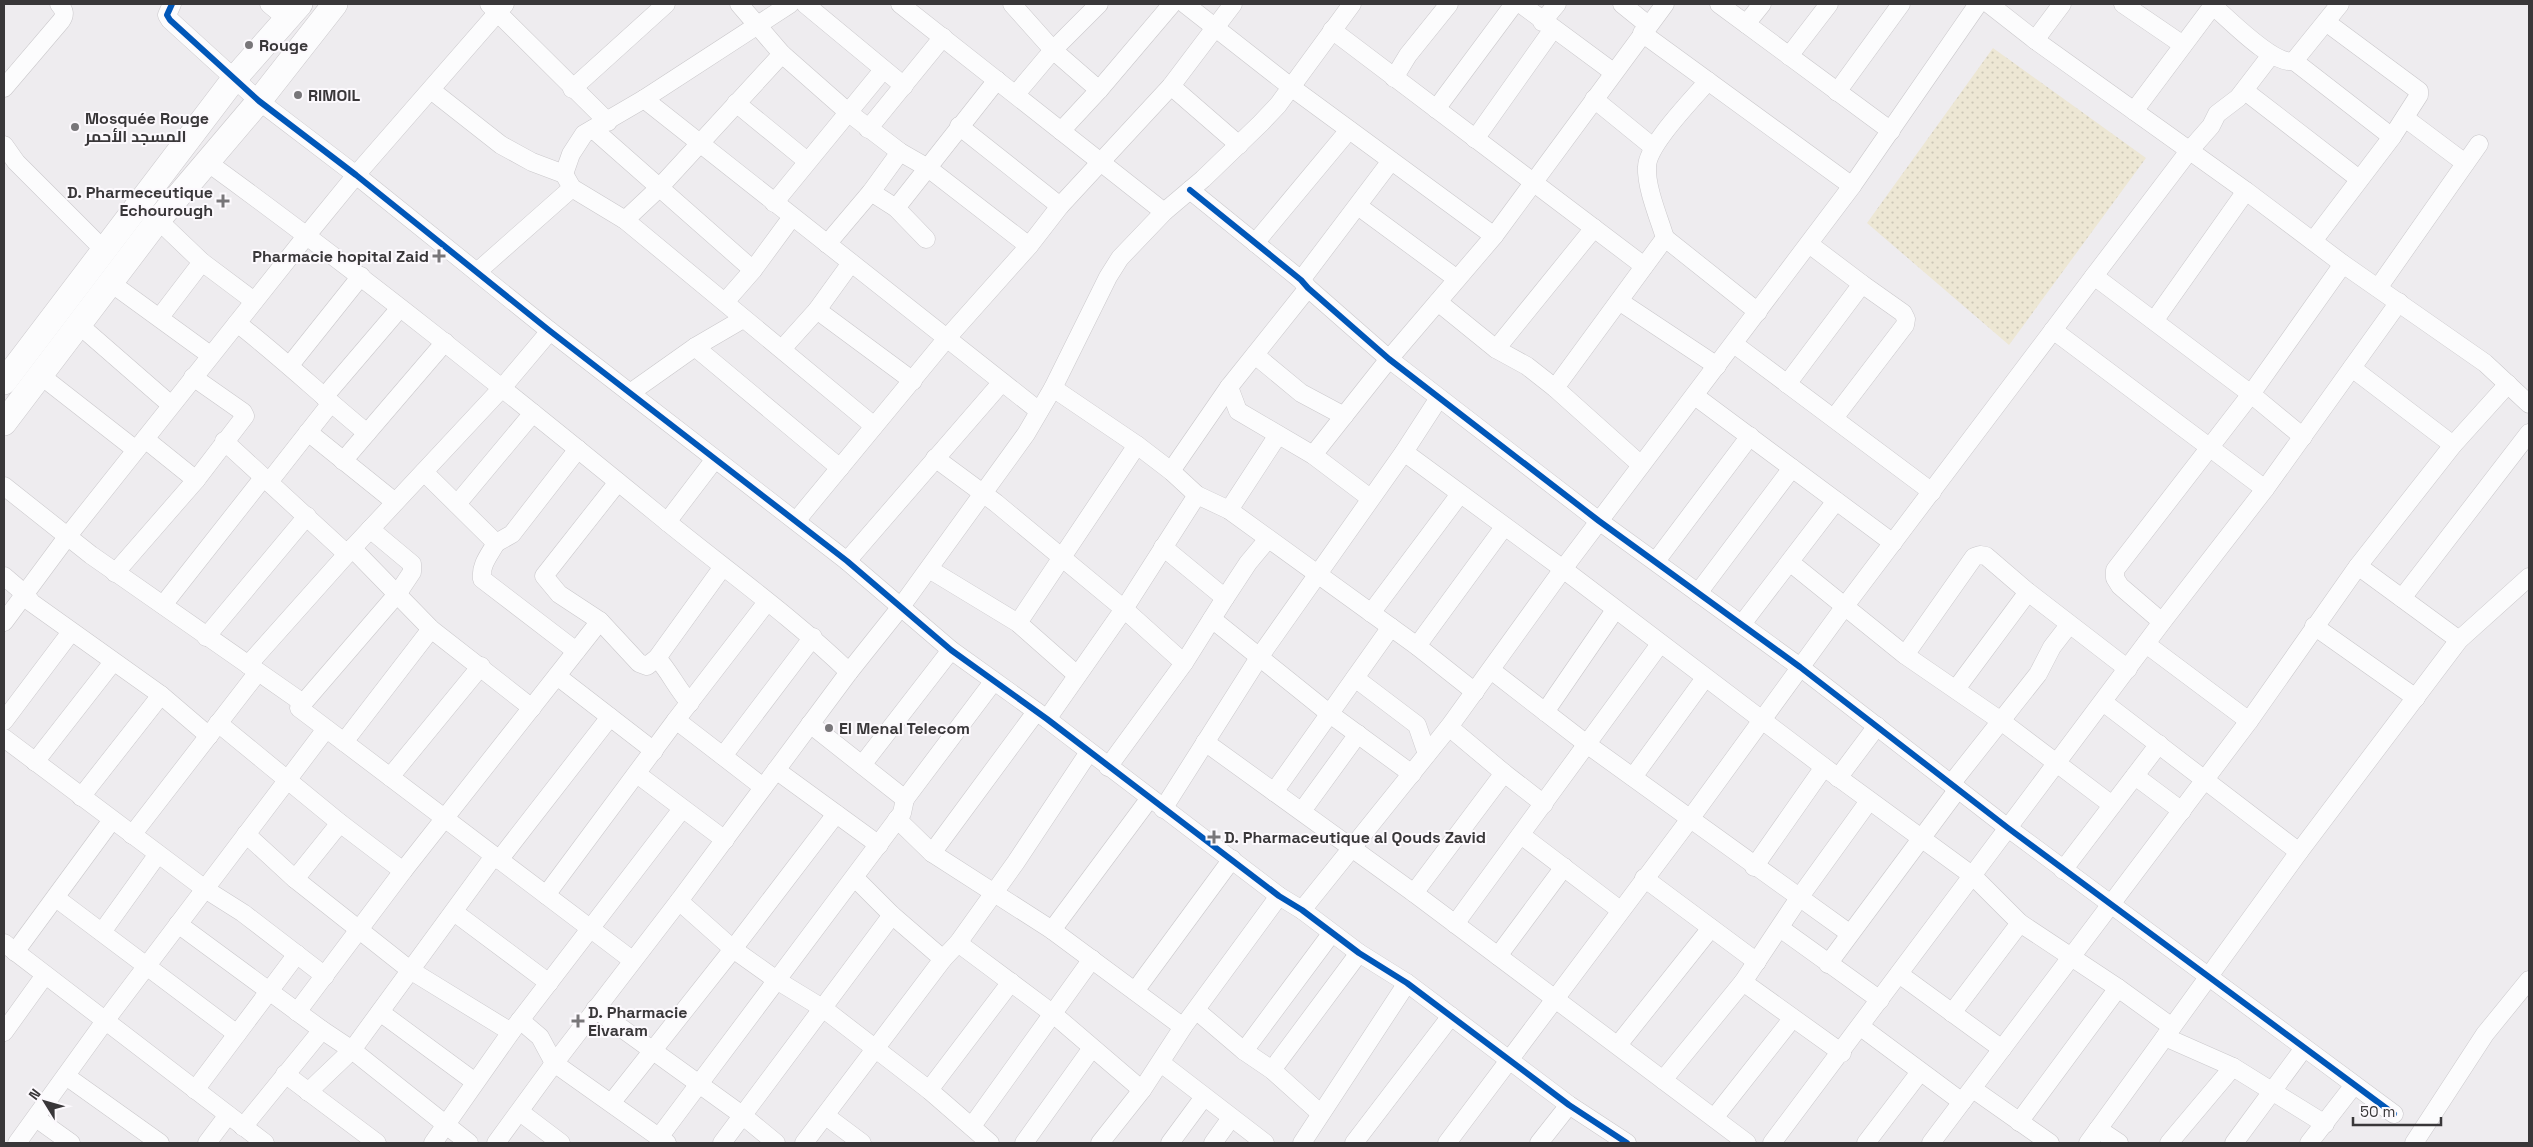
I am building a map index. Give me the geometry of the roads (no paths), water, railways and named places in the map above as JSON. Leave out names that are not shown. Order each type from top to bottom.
[{"type":"highway","points":[[4,423],[158,220],[259,101],[335,4]]},
{"type":"highway","points":[[4,382],[286,9]]},
{"type":"street","points":[[4,88],[61,21],[64,16],[64,10],[59,4]]},
{"type":"street","points":[[172,4],[167,15],[170,20],[259,101],[356,175],[550,331],[847,561],[951,650],[1041,715],[1279,896],[1302,910],[1332,934],[1406,983],[1451,1016],[1569,1105],[1608,1138],[1627,1143]]},
{"type":"street","points":[[572,89],[666,4]]},
{"type":"street","points":[[740,4],[782,54],[868,129],[900,152],[928,168],[1029,246]]},
{"type":"street","points":[[477,272],[568,181],[572,154],[584,134],[644,99],[790,4]]},
{"type":"street","points":[[805,4],[904,86]]},
{"type":"street","points":[[900,4],[1164,212]]},
{"type":"street","points":[[1016,94],[1053,50],[1099,4]]},
{"type":"street","points":[[1060,131],[1099,90],[1172,4]]},
{"type":"street","points":[[1185,4],[1291,87],[1494,236]]},
{"type":"street","points":[[796,521],[947,338],[1029,246],[1060,206],[1171,86],[1233,4]]},
{"type":"street","points":[[1394,78],[1408,55],[1449,4]]},
{"type":"street","points":[[1436,110],[1514,4]]},
{"type":"street","points":[[1521,4],[1548,26],[1613,72]]},
{"type":"street","points":[[1475,140],[1548,26],[1556,4]]},
{"type":"street","points":[[1622,4],[1645,29],[1708,80],[1852,186]]},
{"type":"street","points":[[1313,455],[1389,359],[1494,236],[1613,72],[1665,4]]},
{"type":"street","points":[[1719,4],[1890,131]]},
{"type":"street","points":[[1746,24],[1762,4]]},
{"type":"street","points":[[1789,56],[1829,4]]},
{"type":"street","points":[[1837,92],[1901,4]]},
{"type":"street","points":[[1302,910],[1353,849],[1449,727],[1563,569],[1852,186],[1978,4]]},
{"type":"street","points":[[1989,4],[2035,40],[2246,191],[2344,264],[2485,363],[2529,404]]},
{"type":"street","points":[[2035,40],[2062,4]]},
{"type":"street","points":[[2123,4],[2183,45]]},
{"type":"street","points":[[2134,111],[2212,4],[2271,55],[2281,61],[2294,61],[2392,137]]},
{"type":"street","points":[[2294,61],[2340,4]]},
{"type":"street","points":[[4,622],[25,594],[27,588],[210,355],[356,175],[431,90],[497,7],[572,89],[600,126],[658,189],[753,270]]},
{"type":"street","points":[[1020,7],[1053,50],[1099,90]]},
{"type":"street","points":[[496,1143],[554,1063],[679,901],[849,672],[900,608],[1026,434],[1053,388],[1108,276],[1134,242],[1164,212],[1239,145],[1278,105],[1332,30],[1342,7]]},
{"type":"street","points":[[2313,241],[2392,137],[2419,95],[2419,90],[2326,22]]},
{"type":"street","points":[[1332,30],[1644,266]]},
{"type":"street","points":[[868,129],[943,37]]},
{"type":"street","points":[[625,220],[658,189],[782,54]]},
{"type":"street","points":[[1447,1143],[1690,819],[1845,606],[2053,330],[2189,151],[2202,137],[2217,114],[2245,90],[2271,55]]},
{"type":"street","points":[[774,203],[884,70]]},
{"type":"street","points":[[896,208],[997,80]]},
{"type":"street","points":[[1708,80],[1653,147],[1646,166],[1647,177],[1665,238],[1758,312]]},
{"type":"street","points":[[1171,86],[1239,145]]},
{"type":"street","points":[[431,90],[501,145],[568,181],[625,220],[874,426]]},
{"type":"street","points":[[2245,90],[2359,179]]},
{"type":"street","points":[[644,99],[792,218],[1039,411]]},
{"type":"street","points":[[1594,99],[1653,147]]},
{"type":"street","points":[[736,103],[808,161]]},
{"type":"street","points":[[2405,118],[2465,163]]},
{"type":"street","points":[[959,126],[1060,206]]},
{"type":"street","points":[[1255,243],[1349,130]]},
{"type":"street","points":[[2378,288],[2479,144]]},
{"type":"street","points":[[4,145],[16,162],[104,250]]},
{"type":"street","points":[[827,244],[871,192],[900,152]]},
{"type":"street","points":[[1171,471],[1229,387],[1255,355],[1390,161]]},
{"type":"street","points":[[207,162],[307,235],[445,342],[722,568],[813,638],[849,672]]},
{"type":"street","points":[[1190,190],[1304,284],[1389,359],[1599,522],[1656,561],[1800,667],[2111,906],[2394,1114]]},
{"type":"street","points":[[2154,321],[2246,191]]},
{"type":"street","points":[[871,192],[896,208],[926,239]]},
{"type":"street","points":[[1358,206],[1457,279]]},
{"type":"street","points":[[725,302],[753,270],[792,218]]},
{"type":"street","points":[[158,220],[202,262],[254,301]]},
{"type":"street","points":[[1496,349],[1594,228]]},
{"type":"street","points":[[1555,388],[1665,238]]},
{"type":"street","points":[[1809,244],[1903,313],[1906,319],[1905,325],[1834,418]]},
{"type":"street","points":[[160,317],[202,262]]},
{"type":"street","points":[[782,349],[817,310],[851,264]]},
{"type":"street","points":[[2162,622],[2120,586],[2115,578],[2115,570],[2251,394],[2344,264]]},
{"type":"street","points":[[290,365],[360,276]]},
{"type":"street","points":[[2094,276],[2251,394],[2303,437]]},
{"type":"street","points":[[111,283],[210,355]]},
{"type":"street","points":[[1786,384],[1862,284]]},
{"type":"street","points":[[1619,301],[1717,366]]},
{"type":"street","points":[[1438,302],[1496,349],[1527,366],[1555,388],[1641,466]]},
{"type":"street","points":[[1772,1143],[1842,1053],[2162,622],[2265,489],[2399,302]]},
{"type":"street","points":[[163,605],[308,432],[328,400],[400,308]]},
{"type":"street","points":[[817,310],[913,381]]},
{"type":"street","points":[[630,393],[695,347],[743,319]]},
{"type":"street","points":[[237,322],[368,433]]},
{"type":"street","points":[[78,324],[171,405]]},
{"type":"street","points":[[2053,330],[2265,489]]},
{"type":"street","points":[[132,835],[214,730],[253,668],[349,551],[502,388],[550,331]]},
{"type":"street","points":[[344,461],[445,342]]},
{"type":"street","points":[[1734,344],[1932,492]]},
{"type":"street","points":[[695,347],[840,468]]},
{"type":"street","points":[[1255,355],[1302,393],[1344,416]]},
{"type":"street","points":[[2352,368],[2453,445]]},
{"type":"street","points":[[40,375],[141,445],[196,480]]},
{"type":"street","points":[[116,573],[196,480],[224,441],[244,419],[244,414],[193,377]]},
{"type":"street","points":[[847,561],[1002,382]]},
{"type":"street","points":[[1931,1143],[2182,811],[2358,566],[2453,445],[2508,384]]},
{"type":"street","points":[[1229,387],[1238,411],[1313,455],[1370,498]]},
{"type":"street","points":[[1053,388],[1137,445],[1171,471],[1197,495],[1229,510],[1392,627],[1475,692]]},
{"type":"street","points":[[1695,396],[1893,543]]},
{"type":"street","points":[[1052,930],[1205,742],[1260,656],[1404,452],[1439,398]]},
{"type":"street","points":[[457,504],[533,413]]},
{"type":"street","points":[[308,432],[395,502]]},
{"type":"street","points":[[2402,598],[2529,434]]},
{"type":"street","points":[[1229,510],[1278,435]]},
{"type":"street","points":[[1656,561],[1750,436]]},
{"type":"street","points":[[224,441],[307,516],[398,593],[432,630],[481,666],[532,708]]},
{"type":"street","points":[[1018,623],[1137,445]]},
{"type":"street","points":[[576,651],[482,579],[481,572],[496,543],[512,534],[578,449]]},
{"type":"street","points":[[1404,452],[1563,569],[1824,768],[1973,876],[2020,923],[2118,988],[2168,1032],[2233,1067],[2325,1124]]},
{"type":"street","points":[[935,458],[982,495],[996,503],[1124,609],[1184,663]]},
{"type":"street","points":[[666,522],[715,459]]},
{"type":"street","points":[[1698,593],[1792,468]]},
{"type":"street","points":[[424,472],[496,543]]},
{"type":"street","points":[[618,482],[544,576],[559,594],[600,621],[640,663],[647,666],[657,658],[722,568]]},
{"type":"street","points":[[4,486],[67,537],[116,573],[163,605],[206,638],[303,703]]},
{"type":"street","points":[[1371,612],[1460,494]]},
{"type":"street","points":[[932,853],[1041,715],[1077,675],[1124,609],[1197,495]]},
{"type":"street","points":[[1742,624],[1791,563],[1836,501]]},
{"type":"street","points":[[206,638],[307,516]]},
{"type":"street","points":[[1417,646],[1504,527]]},
{"type":"street","points":[[370,529],[413,567],[412,572],[398,593],[299,708],[632,960]]},
{"type":"street","points":[[1108,767],[1184,663],[1248,563],[1268,539]]},
{"type":"street","points":[[1163,547],[1225,598]]},
{"type":"street","points":[[1905,654],[1974,557],[1980,555],[1986,556],[2028,592],[2128,668]]},
{"type":"street","points":[[1791,563],[1905,654],[2001,721],[2112,806]]},
{"type":"street","points":[[2358,566],[2459,640]]},
{"type":"street","points":[[929,569],[1018,623],[1077,675]]},
{"type":"street","points":[[4,576],[25,594],[32,603],[71,632],[161,695],[288,779],[340,823],[403,871]]},
{"type":"street","points":[[2088,1143],[2300,852],[2459,640],[2529,577]]},
{"type":"street","points":[[1956,689],[2028,592]]},
{"type":"street","points":[[546,895],[638,774],[676,720],[767,602]]},
{"type":"street","points":[[1545,712],[1615,610]]},
{"type":"street","points":[[1212,619],[1330,714],[1412,774]]},
{"type":"street","points":[[297,1012],[403,871],[600,621]]},
{"type":"street","points":[[1828,964],[1849,933],[1921,839],[2001,721],[2038,674],[2052,646],[2070,625]]},
{"type":"street","points":[[2314,626],[2416,698]]},
{"type":"street","points":[[1274,792],[1392,627]]},
{"type":"street","points":[[344,742],[432,630]]},
{"type":"street","points":[[4,721],[71,632]]},
{"type":"street","points":[[723,756],[813,638]]},
{"type":"street","points":[[1455,924],[1588,745],[1660,644]]},
{"type":"street","points":[[2146,644],[2249,720]]},
{"type":"street","points":[[862,765],[951,650]]},
{"type":"street","points":[[657,658],[671,674],[678,690],[690,703]]},
{"type":"street","points":[[35,762],[113,662]]},
{"type":"street","points":[[390,778],[481,666]]},
{"type":"street","points":[[1491,670],[1588,745],[1754,867],[1849,933]]},
{"type":"street","points":[[557,676],[654,751]]},
{"type":"street","points":[[1355,678],[1417,724],[1427,754]]},
{"type":"street","points":[[1633,777],[1705,678]]},
{"type":"street","points":[[246,834],[296,879],[410,970],[540,1037],[554,1063],[664,1140],[699,1085],[855,878],[897,819],[905,799],[993,682]]},
{"type":"street","points":[[81,797],[161,695]]},
{"type":"street","points":[[2103,702],[2300,852]]},
{"type":"street","points":[[308,1092],[352,1050],[454,912],[610,717]]},
{"type":"street","points":[[676,720],[764,787]]},
{"type":"street","points":[[810,724],[905,799]]},
{"type":"street","points":[[1838,778],[1877,726]]},
{"type":"street","points":[[1449,727],[1544,804]]},
{"type":"street","points":[[17,1143],[105,1021],[326,729]]},
{"type":"street","points":[[1302,811],[1358,734]]},
{"type":"street","points":[[4,738],[205,889],[243,913],[325,976]]},
{"type":"street","points":[[1205,742],[1414,893],[1747,1143]]},
{"type":"street","points":[[2064,870],[2159,744]]},
{"type":"street","points":[[804,1143],[943,959],[958,943],[1089,752]]},
{"type":"street","points":[[1754,867],[1824,768]]},
{"type":"street","points":[[776,770],[879,845]]},
{"type":"street","points":[[1414,893],[1504,773]]},
{"type":"street","points":[[638,774],[724,840]]},
{"type":"street","points":[[2135,776],[2182,811]]},
{"type":"street","points":[[1663,1080],[1743,982],[1799,898],[1869,801]]},
{"type":"street","points":[[433,1143],[516,1026],[592,930],[682,809]]},
{"type":"street","points":[[612,1102],[651,1050],[733,949],[836,814]]},
{"type":"street","points":[[897,819],[932,853],[1052,930],[1183,1027]]},
{"type":"street","points":[[112,820],[56,898],[10,947],[265,1143]]},
{"type":"street","points":[[296,879],[340,823]]},
{"type":"street","points":[[1521,835],[1620,910]]},
{"type":"street","points":[[102,932],[158,854]]},
{"type":"street","points":[[1135,991],[1232,859]]},
{"type":"street","points":[[1498,956],[1564,867]]},
{"type":"street","points":[[855,878],[892,915],[943,959]]},
{"type":"street","points":[[1644,878],[1757,962]]},
{"type":"street","points":[[1100,1143],[1142,1090],[1183,1027],[1197,1011],[1279,896]]},
{"type":"street","points":[[56,898],[238,1034]]},
{"type":"street","points":[[679,901],[733,949],[778,981],[824,1009],[929,1090],[990,1143]]},
{"type":"street","points":[[454,912],[549,984]]},
{"type":"street","points":[[722,1143],[824,1009],[892,915]]},
{"type":"street","points":[[1952,1013],[2020,923]]},
{"type":"street","points":[[178,924],[352,1050],[446,1127],[469,1143]]},
{"type":"street","points":[[1618,1046],[1712,928]]},
{"type":"street","points":[[1780,928],[1880,1000]]},
{"type":"street","points":[[1244,1051],[1332,934]]},
{"type":"street","points":[[958,943],[1052,1012],[1142,1090]]},
{"type":"street","points":[[1272,1070],[1359,953]]},
{"type":"street","points":[[195,1090],[297,954]]},
{"type":"street","points":[[972,1126],[1052,1012],[1092,959]]},
{"type":"street","points":[[1900,974],[2002,1049]]},
{"type":"street","points":[[4,1032],[45,975]]},
{"type":"street","points":[[2414,1143],[2485,1034],[2529,980]]},
{"type":"street","points":[[929,1090],[1011,982]]},
{"type":"street","points":[[1743,982],[1792,1019],[1842,1053]]},
{"type":"street","points":[[1309,1141],[1320,1112],[1406,983]]},
{"type":"street","points":[[2019,1122],[2118,988]]},
{"type":"street","points":[[595,1009],[742,1115],[776,1143]]},
{"type":"street","points":[[1197,1011],[1244,1051],[1272,1070],[1320,1112]]},
{"type":"street","points":[[380,1012],[475,1082]]},
{"type":"street","points":[[1354,1143],[1451,1016]]},
{"type":"street","points":[[1714,1118],[1792,1019]]},
{"type":"street","points":[[1860,1028],[1920,1072],[2019,1122],[2050,1143]]},
{"type":"street","points":[[243,1127],[284,1074],[322,1030]]},
{"type":"street","points":[[1024,1143],[1092,1048]]},
{"type":"street","points":[[2234,1143],[2304,1048]]},
{"type":"street","points":[[1161,1063],[1265,1143]]},
{"type":"street","points":[[2169,1143],[2233,1067]]},
{"type":"street","points":[[1866,1143],[1920,1072]]},
{"type":"street","points":[[284,1074],[377,1143]]},
{"type":"street","points":[[66,1076],[160,1143]]},
{"type":"street","points":[[2309,1143],[2354,1085]]},
{"type":"street","points":[[1170,1143],[1204,1097]]},
{"type":"street","points":[[1539,1143],[1569,1105]]},
{"type":"street","points":[[520,1112],[561,1143]]},
{"type":"street","points":[[207,1143],[228,1115]]},
{"type":"street","points":[[826,1116],[862,1143]]},
{"type":"street","points":[[36,1118],[71,1143]]},
{"type":"street","points":[[1213,1143],[1232,1118]]},
{"type":"street","points":[[2098,1129],[2118,1143]]},
{"type":"place","name":"Rouge","points":[[249,45]]},
{"type":"place","name":"RIMOIL","points":[[298,95]]},
{"type":"place","name":"Mosquée Rouge المسجد الأحمر","points":[[75,127]]},
{"type":"place","name":"D. Pharmeceutique Echourough","points":[[223,201]]},
{"type":"place","name":"Pharmacie hopital Zaid","points":[[439,256]]},
{"type":"place","name":"El Menal Telecom","points":[[829,728]]},
{"type":"place","name":"D. Pharmaceutique al Qouds Zavid","points":[[1214,837]]},
{"type":"place","name":"D. Pharmacie Elvaram","points":[[578,1021]]}]
